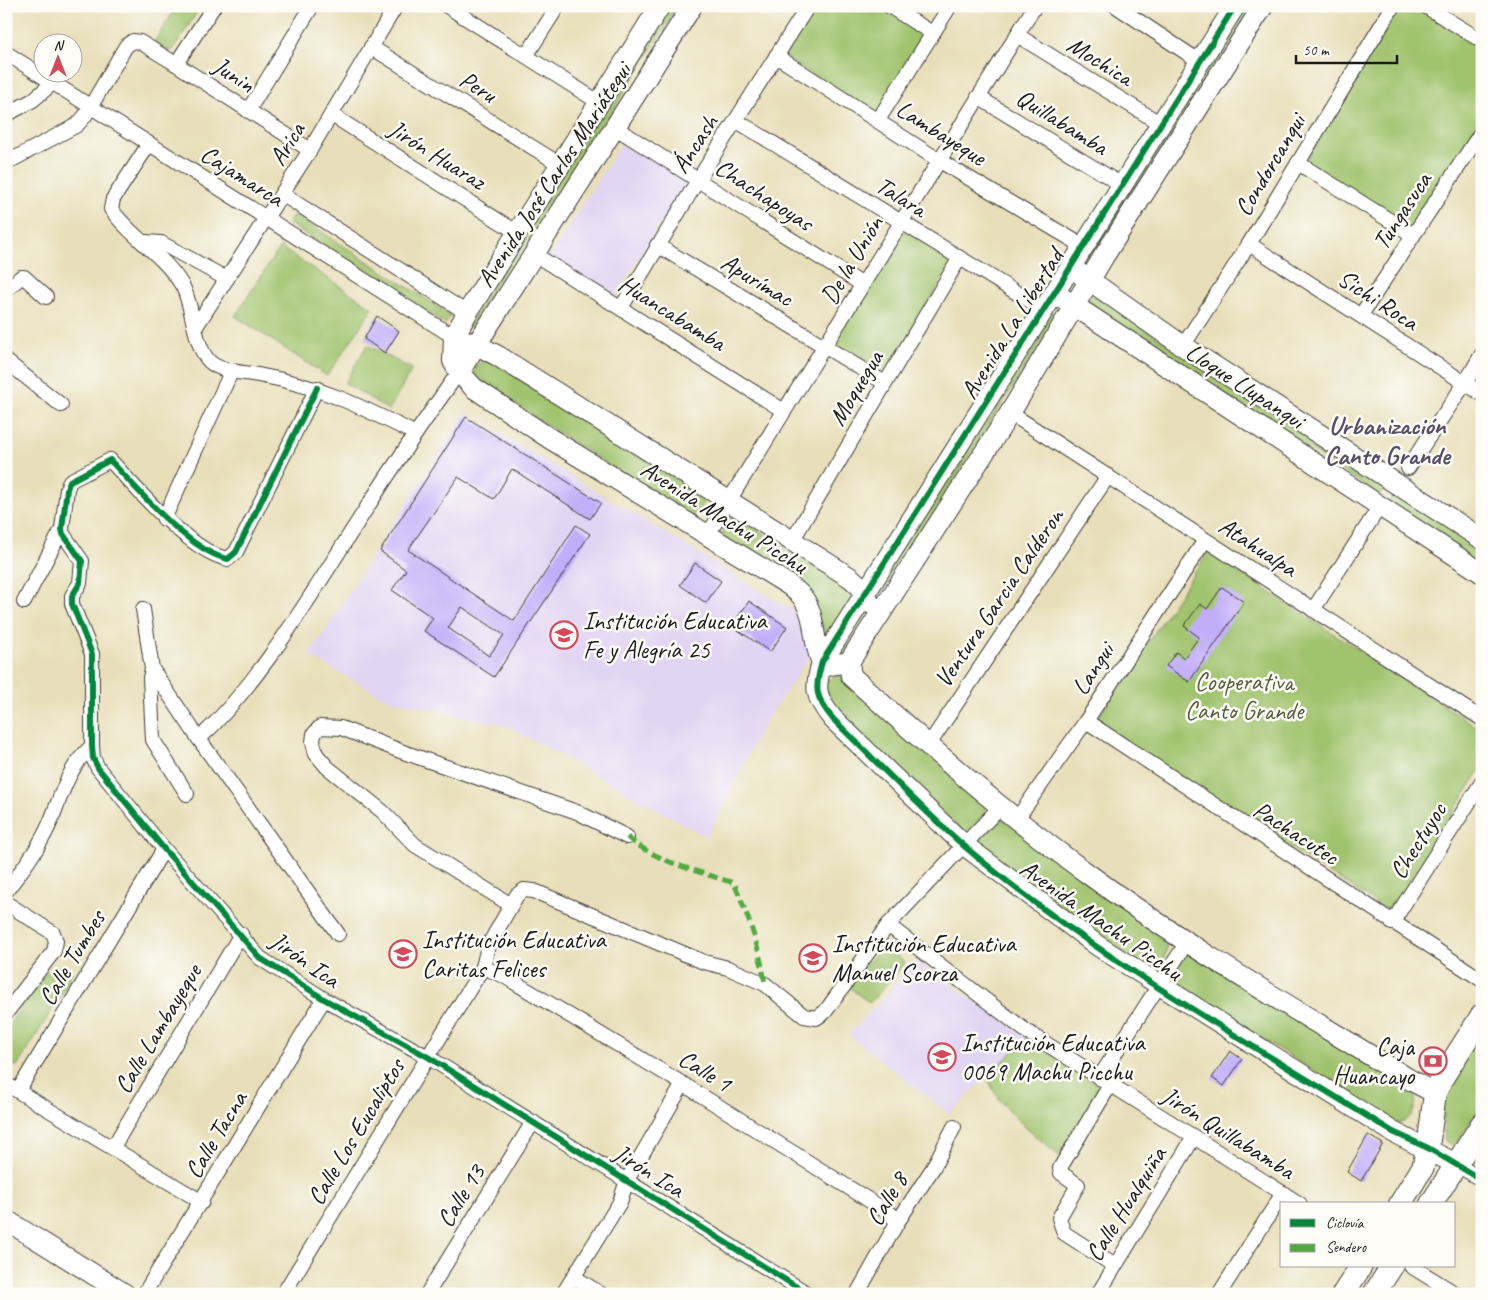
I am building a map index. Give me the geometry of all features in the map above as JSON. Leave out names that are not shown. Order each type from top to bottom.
[{"type":"main road","points":[[1401,1202],[1423,1167],[1428,1148],[1435,1093],[1444,1075],[1482,1015]]},
{"type":"main road","points":[[1432,1202],[1482,1124]]},
{"type":"main road","points":[[1343,1294],[1359,1268]]},
{"type":"main road","points":[[1374,1294],[1391,1268]]},
{"type":"street","points":[[176,64],[214,6]]},
{"type":"street","points":[[248,111],[312,6]]},
{"type":"street","points":[[447,6],[600,103]]},
{"type":"street","points":[[526,56],[558,6]]},
{"type":"street","name":"Avenida José Carlos Mariátegui","points":[[454,338],[467,312],[562,165],[660,6]]},
{"type":"street","name":"Avenida José Carlos Mariátegui","points":[[459,372],[692,6]]},
{"type":"street","name":"Áncash","points":[[621,308],[657,245],[808,6]]},
{"type":"street","points":[[889,6],[932,33]]},
{"type":"street","points":[[878,120],[950,6]]},
{"type":"street","name":"De la Unión","points":[[707,536],[1035,6]]},
{"type":"street","name":"Avenida La Libertad","points":[[822,662],[1235,6]]},
{"type":"street","name":"Avenida La Libertad","points":[[848,662],[1010,413],[1074,305],[1263,6]]},
{"type":"street","name":"Condorcanqui","points":[[1184,346],[1249,244],[1392,6]]},
{"type":"street","points":[[1424,6],[1482,41]]},
{"type":"street","name":"Arica","points":[[196,328],[332,115],[391,8]]},
{"type":"street","points":[[1121,8],[1199,62]]},
{"type":"street","name":"Mochica","points":[[1017,35],[1161,124]]},
{"type":"street","name":"Junin","points":[[91,106],[126,46],[132,41],[140,42],[310,150]]},
{"type":"street","name":"Peru","points":[[371,47],[562,165]]},
{"type":"street","name":"Cajamarca","points":[[6,53],[32,69]]},
{"type":"street","name":"Lambayeque","points":[[776,56],[940,161],[1083,246]]},
{"type":"street","points":[[6,115],[33,100],[54,82]]},
{"type":"street","name":"Cajamarca","points":[[54,82],[454,338]]},
{"type":"street","name":"Quillabamba","points":[[978,97],[1122,185]]},
{"type":"street","points":[[6,163],[77,125],[91,106]]},
{"type":"street","name":"Jirón Huaraz","points":[[332,115],[518,234]]},
{"type":"street","name":"Talara","points":[[737,121],[1043,309]]},
{"type":"street","name":"Chachapoyas","points":[[616,128],[863,285]]},
{"type":"street","name":"Tungasuca","points":[[1361,315],[1482,131]]},
{"type":"street","points":[[149,144],[112,199],[111,209],[116,217],[145,242],[171,269],[184,289],[202,349],[209,361],[232,370],[317,388],[358,405],[414,433]]},
{"type":"street","points":[[1298,163],[1413,235]]},
{"type":"street","name":"Cajamarca","points":[[282,194],[467,312]]},
{"type":"street","points":[[542,196],[563,209]]},
{"type":"street","points":[[145,242],[161,243],[227,279]]},
{"type":"street","name":"Sichi Roca","points":[[1249,244],[1482,394]]},
{"type":"street","name":"Apurímac","points":[[657,245],[885,383]]},
{"type":"street","name":"Huancabamba","points":[[534,254],[784,411]]},
{"type":"street","name":"Moquegua","points":[[792,541],[959,259]]},
{"type":"street","name":"Lloque Llupanqui","points":[[1070,268],[1184,346],[1402,476],[1482,539]]},
{"type":"street","points":[[6,290],[21,277],[24,277],[46,297]]},
{"type":"street","name":"Lloque Llupanqui","points":[[1054,292],[1482,574]]},
{"type":"street","points":[[199,739],[223,716],[286,636],[414,433],[459,372],[453,361],[454,338]]},
{"type":"street","name":"Avenida Machu Picchu","points":[[454,338],[477,345],[851,578],[865,591]]},
{"type":"street","points":[[1313,610],[1380,506],[1465,383],[1482,354]]},
{"type":"street","points":[[6,362],[61,405]]},
{"type":"street","points":[[164,519],[232,370]]},
{"type":"street","name":"Avenida Machu Picchu","points":[[459,372],[474,388],[549,438],[789,585],[803,598],[810,612],[818,655],[822,662],[816,681],[818,700],[964,845],[1037,902],[1158,986],[1393,1132],[1428,1148],[1456,1164]]},
{"type":"street","points":[[24,602],[62,529],[67,489],[70,481],[110,460],[164,519],[216,557],[228,559],[236,552],[317,388]]},
{"type":"street","name":"Atahualpa","points":[[1010,413],[1482,719]]},
{"type":"street","name":"Ventura Garcia Calderon","points":[[928,746],[1108,476]]},
{"type":"street","name":"Jirón Ica","points":[[62,529],[63,534],[82,561],[80,583],[72,596],[72,604],[92,654],[93,758],[98,768],[164,849],[241,934],[260,958],[324,999],[428,1057],[808,1294]]},
{"type":"street","name":"Langui","points":[[1016,820],[1086,721],[1205,540]]},
{"type":"street","points":[[865,591],[869,603],[871,625]]},
{"type":"street","points":[[143,609],[152,669],[150,678],[153,740],[187,794]]},
{"type":"street","points":[[822,662],[831,665],[848,662]]},
{"type":"street","name":"Avenida Machu Picchu","points":[[848,662],[850,676],[928,746],[1016,820],[1092,877],[1186,942],[1412,1081],[1435,1093]]},
{"type":"street","points":[[152,669],[199,739],[338,934]]},
{"type":"street","name":"Pachacutec","points":[[1086,721],[1392,923],[1482,980]]},
{"type":"street","points":[[511,905],[415,845],[382,811],[327,767],[316,754],[312,742],[314,734],[320,727],[341,728],[403,752],[567,808],[627,837]]},
{"type":"street","points":[[6,891],[34,854],[50,823],[72,769],[81,755],[92,746]]},
{"type":"street","name":"Chectuyoc","points":[[1392,923],[1482,782]]},
{"type":"street","points":[[888,925],[1000,807]]},
{"type":"street","name":"Calle Tumbes","points":[[12,1087],[164,849]]},
{"type":"street","name":"Calle Los Eucaliptos","points":[[283,1294],[483,967],[488,946],[517,895],[524,890],[534,891],[704,962],[728,968],[765,984],[804,1016],[816,1018],[825,1012],[888,925]]},
{"type":"street","points":[[6,903],[53,933],[56,941],[54,951],[6,1013]]},
{"type":"street","name":"Jirón Quillabamba","points":[[888,925],[1026,1031],[1297,1202]]},
{"type":"street","name":"Calle Lambayeque","points":[[113,1147],[241,934]]},
{"type":"street","points":[[1115,1266],[1064,1233],[1059,1218],[1078,1185],[1061,1173],[1060,1168],[1105,1081],[1158,986],[1186,942]]},
{"type":"street","name":"Calle 1","points":[[483,967],[504,976],[683,1084],[891,1214],[897,1223]]},
{"type":"street","name":"Calle Tacna","points":[[144,1294],[202,1202],[324,999]]},
{"type":"street","points":[[563,1294],[620,1202],[627,1180],[683,1084]]},
{"type":"street","points":[[12,1087],[202,1202]]},
{"type":"street","name":"Calle 13","points":[[427,1294],[533,1122]]},
{"type":"street","name":"Calle 8","points":[[857,1294],[897,1223],[933,1168],[954,1127]]},
{"type":"street","name":"Calle Hualquiña","points":[[1098,1294],[1194,1138]]},
{"type":"street","points":[[1456,1164],[1482,1180]]},
{"type":"street","points":[[1219,1294],[1282,1193]]},
{"type":"street","points":[[6,1220],[125,1294]]},
{"type":"street","points":[[1414,1268],[1456,1294]]},
{"type":"street","points":[[574,1278],[601,1294]]},
{"type":"shaded area","points":[[623,141],[687,181],[613,299],[549,258]]},
{"type":"shaded area","name":"Institución Educativa Fe y Alegría 25","points":[[465,412],[802,616],[811,654],[764,724],[707,837],[507,726],[387,699],[309,655]]},
{"type":"shaded area","name":"Institución Educativa 0069 Machu Picchu","points":[[917,961],[1027,1037],[949,1114],[849,1035]]},
{"type":"green space","points":[[177,6],[201,6],[173,50],[168,51],[154,42]]},
{"type":"green space","points":[[666,6],[678,6],[480,326],[473,329],[468,326]]},
{"type":"green space","points":[[812,6],[883,6],[927,34],[876,117],[782,55]]},
{"type":"green space","points":[[1240,6],[1256,6],[1091,261],[1087,263],[1082,259]]},
{"type":"green space","points":[[1400,6],[1415,6],[1482,48],[1482,119],[1409,229],[1304,163]]},
{"type":"green space","points":[[294,214],[451,315],[445,324],[288,223]]},
{"type":"green space","points":[[905,230],[953,261],[884,378],[830,345]]},
{"type":"green space","points":[[280,247],[373,308],[327,376],[235,316]]},
{"type":"green space","points":[[1094,296],[1384,484],[1384,490],[1379,495],[1088,305],[1090,299]]},
{"type":"green space","points":[[1050,310],[1057,317],[881,596],[872,591]]},
{"type":"green space","points":[[367,345],[412,369],[389,410],[345,383]]},
{"type":"green space","points":[[484,361],[491,361],[705,497],[700,511],[685,515],[475,378],[474,370],[478,364]]},
{"type":"green space","points":[[1400,494],[1482,547],[1482,568],[1389,502],[1392,496]]},
{"type":"green space","points":[[734,515],[852,588],[852,603],[826,642],[821,621],[723,537],[723,523]]},
{"type":"green space","name":"Cooperativa Canto Grande","points":[[1208,552],[1482,730],[1482,767],[1390,912],[1095,722]]},
{"type":"green space","points":[[835,676],[841,676],[985,805],[985,814],[971,828],[964,832],[837,716],[824,682]]},
{"type":"green space","points":[[1000,819],[1011,820],[1166,934],[1167,946],[1165,956],[1159,965],[1149,971],[981,852],[980,846],[984,832],[990,824]]},
{"type":"green space","points":[[885,945],[905,963],[870,1003],[846,985]]},
{"type":"green space","points":[[1191,954],[1414,1092],[1415,1107],[1411,1116],[1398,1124],[1172,982],[1171,975],[1185,955]]},
{"type":"green space","points":[[62,965],[72,972],[66,987],[18,1065],[6,1068],[6,1029],[45,974]]},
{"type":"green space","points":[[1482,1023],[1482,1103],[1457,1144],[1451,1145],[1445,1141],[1441,1091]]},
{"type":"green space","points":[[1027,1037],[1103,1089],[1059,1156],[1009,1111],[1000,1100],[987,1077]]},
{"type":"building","points":[[377,316],[399,331],[385,353],[364,339]]},
{"type":"building","points":[[466,417],[601,503],[590,519],[512,469],[494,499],[458,477],[408,550],[514,621],[576,525],[590,534],[494,677],[424,631],[433,618],[392,590],[406,570],[380,551]],"holes":[[[462,607],[504,635],[489,656],[448,628]]]},
{"type":"building","points":[[695,563],[721,581],[706,603],[680,585]]},
{"type":"building","points":[[1222,587],[1244,602],[1189,682],[1166,666],[1176,652],[1184,658],[1199,637],[1184,626],[1200,604],[1207,609]]},
{"type":"building","points":[[749,601],[787,627],[770,652],[732,626]]},
{"type":"building","points":[[1230,1051],[1242,1059],[1224,1086],[1212,1078]]},
{"type":"building","points":[[1368,1135],[1383,1144],[1361,1181],[1347,1172]]},
{"type":"marked path","points":[[627,837],[639,846],[664,859],[734,883],[753,932],[765,984]]},
{"type":"cycle path","points":[[1235,6],[822,662],[817,686],[818,692],[823,705],[833,719],[929,814],[1012,885],[1064,924],[1117,961],[1228,1031],[1393,1132],[1428,1148],[1482,1180]]},
{"type":"cycle path","points":[[317,388],[236,552],[228,559],[213,554],[197,545],[181,532],[149,502],[110,460],[70,481],[67,489],[62,529],[63,534],[82,561],[80,583],[72,596],[72,604],[92,654],[92,746],[93,758],[98,768],[164,849],[260,958],[324,999],[428,1057],[808,1294]]},
{"type":"place","name":"Institución Educativa Fe y Alegría 25","points":[[564,635]]},
{"type":"place","name":"Institución Educativa Caritas Felices","points":[[403,954]]},
{"type":"place","name":"Institución Educativa Manuel Scorza","points":[[813,958]]},
{"type":"place","name":"Institución Educativa 0069 Machu Picchu","points":[[942,1057]]},
{"type":"place","name":"Caja Huancayo","points":[[1433,1061]]},
{"type":"district","name":"Urbanización Canto Grande","points":[[1387,440]]}]
